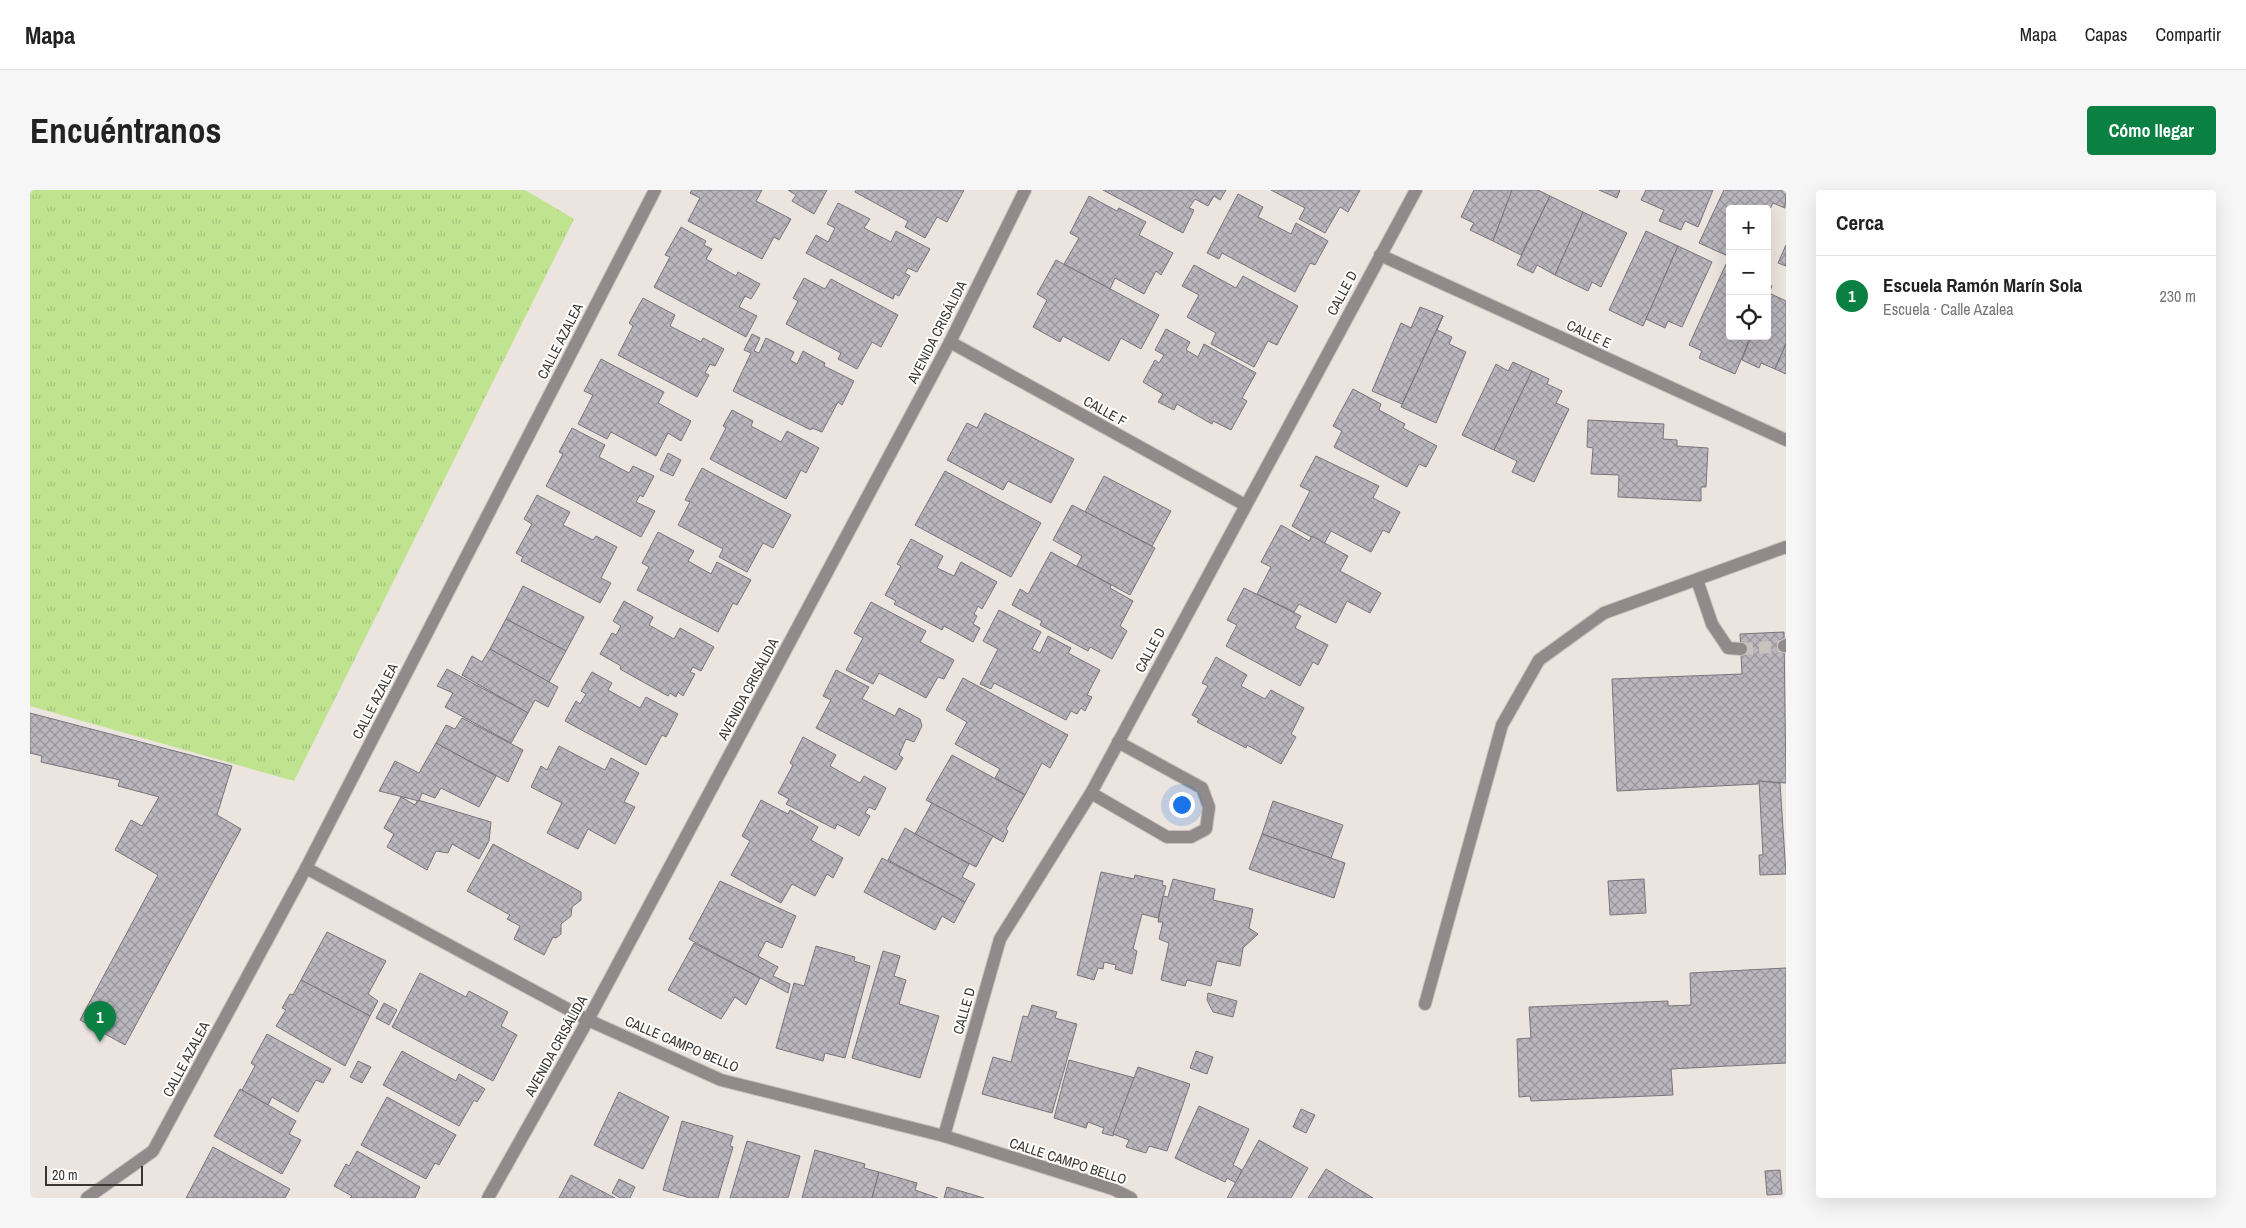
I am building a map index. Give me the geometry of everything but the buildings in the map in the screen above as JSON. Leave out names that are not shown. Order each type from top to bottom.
[{"type":"street","name":"CALLE AZALEA","points":[[87,1198],[153,1151],[306,868],[655,190]]},
{"type":"street","name":"AVENIDA CRISÁLIDA","points":[[488,1198],[588,1020],[950,342],[1025,190]]},
{"type":"street","name":"CALLE D","points":[[944,1136],[1000,939],[1090,793],[1416,190]]},
{"type":"street","name":"CALLE E","points":[[1380,255],[1786,440]]},
{"type":"street","name":"CALLE F","points":[[950,342],[1245,506]]},
{"type":"street","points":[[1425,1004],[1502,725],[1539,660],[1604,613],[1786,547]]},
{"type":"street","points":[[1697,580],[1712,624],[1728,648],[1741,649]]},
{"type":"street","points":[[1090,793],[1168,837],[1191,837],[1206,829],[1210,807],[1202,788],[1118,742]]},
{"type":"street","name":"CALLE CAMPO BELLO","points":[[306,868],[588,1020],[721,1080],[944,1136],[1113,1189],[1131,1198]]},
{"type":"green space","points":[[30,190],[525,190],[574,219],[294,781],[30,706]]},
{"type":"tunnel","points":[[1741,649],[1784,646]]},
{"type":"place","name":"Escuela Ramón Marín Sola","points":[[100,1042]]}]
